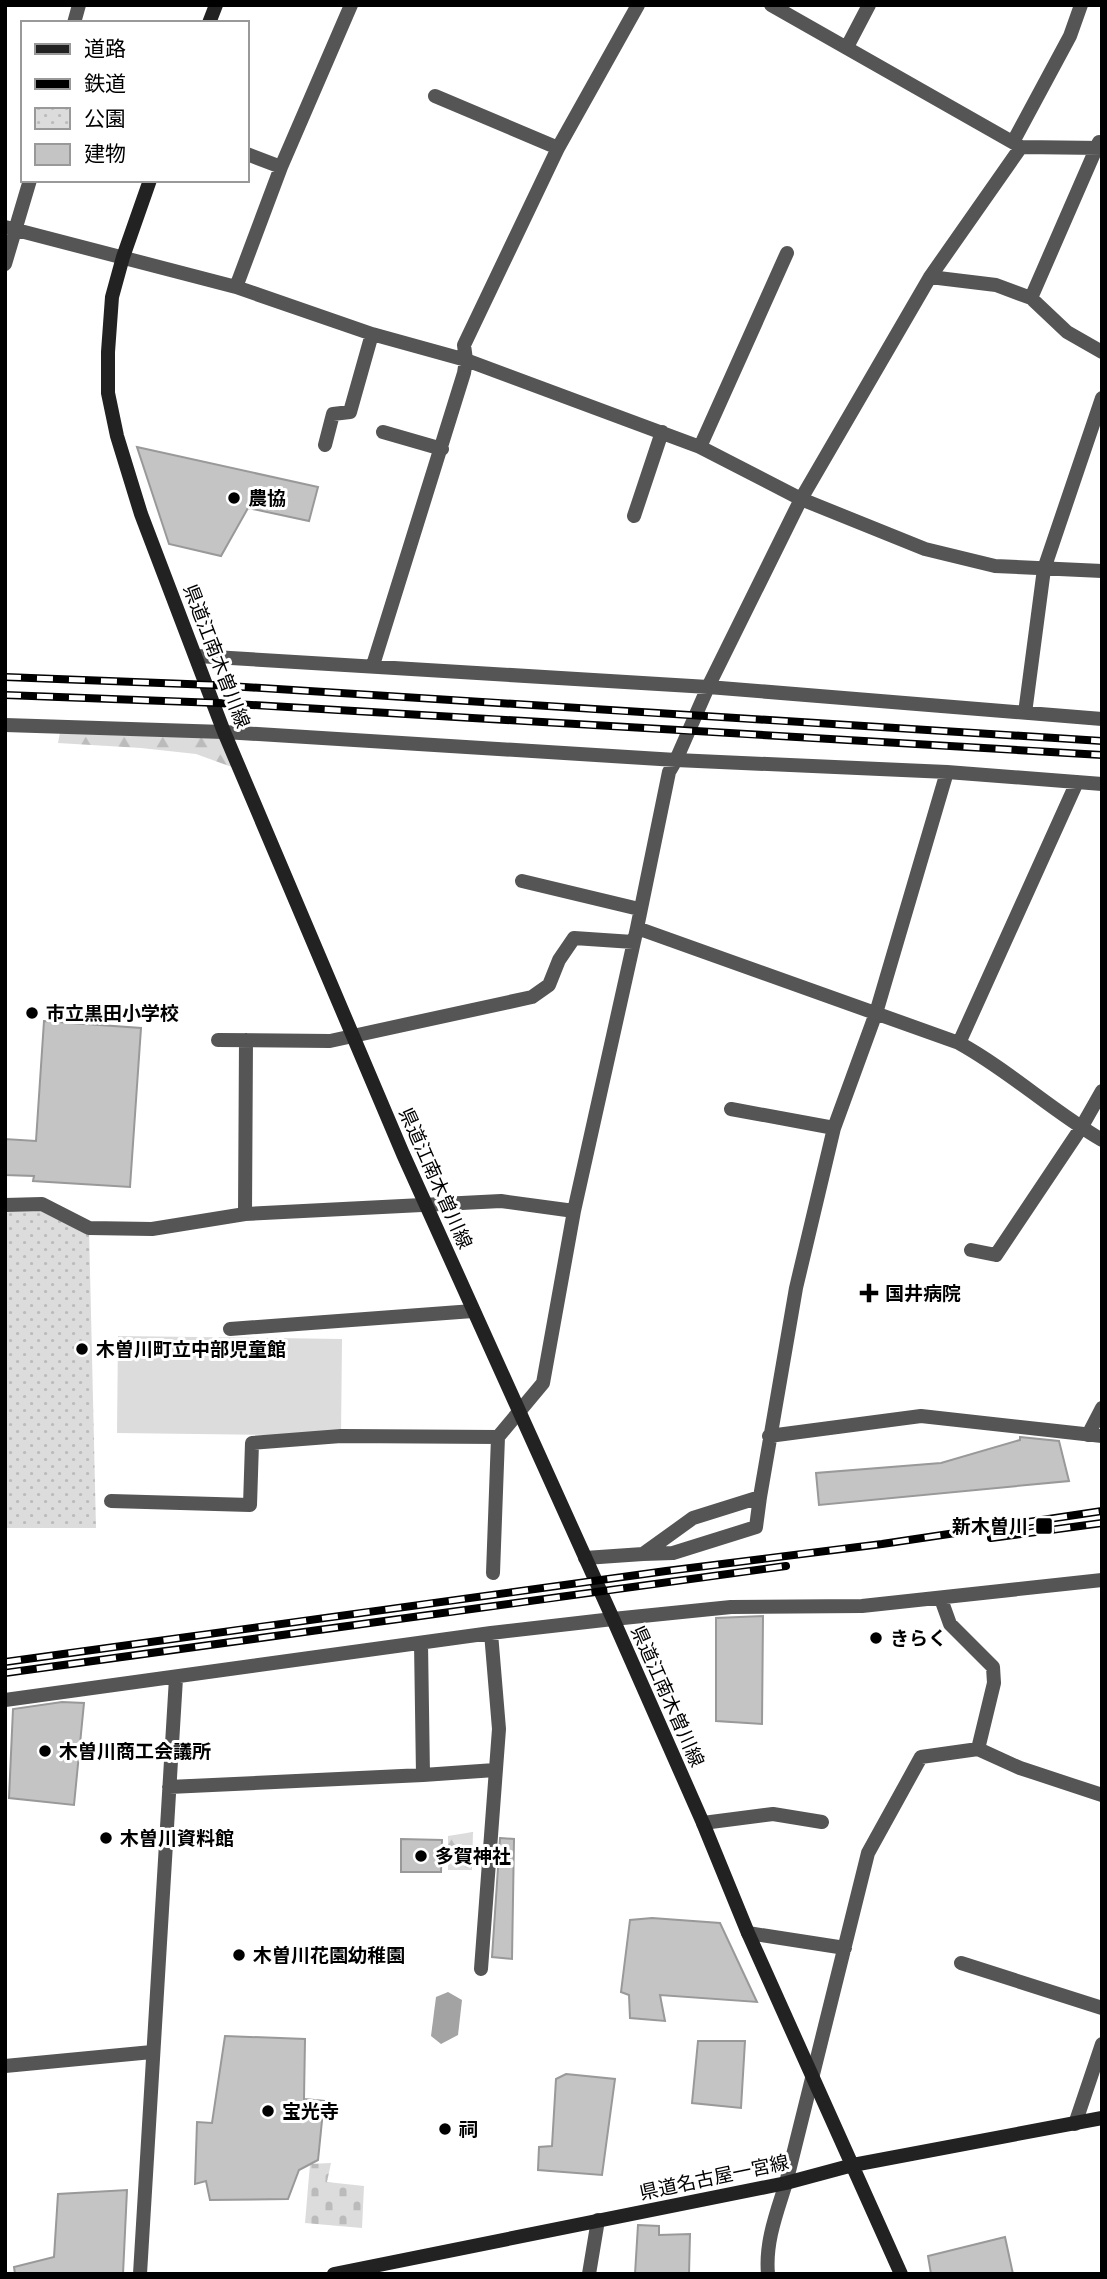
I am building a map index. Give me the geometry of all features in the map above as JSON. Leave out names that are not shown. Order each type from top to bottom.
[{"type":"main road","name":"県道江南木曽川線","points":[[149,182],[112,298],[108,352],[108,393],[117,436],[141,514],[224,732],[426,1205],[613,1619],[748,1933],[901,2274]]},
{"type":"main road","name":"県道名古屋一宮線","points":[[334,2274],[374,2270],[786,2183],[853,2165],[1102,2118]]},
{"type":"street","points":[[236,287],[281,167],[351,5]]},
{"type":"street","points":[[373,665],[442,449],[466,360],[464,345],[558,148],[638,5]]},
{"type":"street","points":[[771,5],[1017,144],[1100,145],[1031,298]]},
{"type":"street","points":[[847,47],[869,5]]},
{"type":"street","points":[[493,1573],[498,1437],[543,1383],[574,1211],[669,772],[801,499],[930,277],[1017,144],[1070,36],[1080,5]]},
{"type":"street","points":[[435,96],[558,148]]},
{"type":"street","points":[[248,154],[281,167]]},
{"type":"street","points":[[5,264],[10,228],[29,182]]},
{"type":"street","points":[[10,228],[236,287],[372,334],[466,360],[700,447],[801,499],[925,549],[995,566],[1102,571]]},
{"type":"street","points":[[700,447],[787,253]]},
{"type":"street","points":[[930,277],[996,285],[1031,298],[1067,332],[1102,352]]},
{"type":"street","points":[[325,444],[333,414],[349,412],[372,334]]},
{"type":"street","points":[[1025,713],[1044,569],[1102,398]]},
{"type":"street","points":[[383,432],[442,449]]},
{"type":"street","points":[[634,516],[662,432]]},
{"type":"street","points":[[197,656],[708,687],[1102,719]]},
{"type":"street","points":[[5,726],[224,732],[676,760],[947,772],[1102,784]]},
{"type":"street","points":[[584,1558],[673,1553],[756,1527],[769,1436],[796,1287],[834,1128],[876,1013],[947,772]]},
{"type":"street","points":[[960,1043],[1077,782]]},
{"type":"street","points":[[522,881],[639,909]]},
{"type":"street","points":[[218,1040],[330,1041],[532,997],[549,985],[559,960],[574,938],[635,935],[960,1043],[990,1060],[1081,1128],[1102,1140]]},
{"type":"street","points":[[245,1214],[246,1040]]},
{"type":"street","points":[[971,1250],[996,1255],[1081,1128],[1102,1091]]},
{"type":"street","points":[[731,1110],[834,1128]]},
{"type":"street","points":[[5,1205],[42,1204],[89,1228],[152,1229],[245,1214],[426,1205],[500,1202],[574,1211]]},
{"type":"street","points":[[230,1329],[473,1311]]},
{"type":"street","points":[[769,1436],[920,1416],[1095,1436],[1102,1408]]},
{"type":"street","points":[[110,1501],[250,1505],[252,1443],[341,1436],[498,1437]]},
{"type":"street","points":[[643,1554],[693,1518],[760,1497]]},
{"type":"street","points":[[683,1525],[694,1547]]},
{"type":"street","points":[[5,1700],[491,1633],[613,1619],[731,1607],[862,1606],[1102,1580]]},
{"type":"street","points":[[941,1599],[950,1624],[993,1667],[994,1683],[978,1749]]},
{"type":"street","points":[[481,1969],[499,1729],[491,1633]]},
{"type":"street","points":[[421,1643],[423,1775]]},
{"type":"street","points":[[140,2274],[176,1678]]},
{"type":"street","points":[[768,2274],[771,2232],[786,2183],[868,1853],[921,1757],[978,1749],[1020,1768],[1102,1795]]},
{"type":"street","points":[[169,1787],[495,1770]]},
{"type":"street","points":[[702,1823],[773,1814],[822,1822]]},
{"type":"street","points":[[748,1933],[845,1948]]},
{"type":"street","points":[[961,1963],[1102,2008]]},
{"type":"street","points":[[1074,2124],[1102,2044]]},
{"type":"street","points":[[5,2066],[152,2052]]},
{"type":"street","points":[[589,2274],[598,2221]]},
{"type":"green space","points":[[61,727],[224,732],[240,770],[196,754],[58,743]]},
{"type":"green space","points":[[42,1204],[89,1228],[96,1528],[5,1528],[5,1213]]},
{"type":"green space","points":[[118,1336],[342,1339],[341,1436],[117,1433]]},
{"type":"green space","points":[[473,1832],[472,1870],[448,1870],[448,1836]]},
{"type":"green space","points":[[331,2163],[327,2182],[364,2186],[362,2228],[305,2223],[310,2164]]},
{"type":"shaded area","points":[[448,1992],[462,2000],[458,2035],[441,2044],[431,2036],[436,1997]]},
{"type":"building","name":"農協","points":[[137,447],[318,487],[309,521],[248,508],[221,556],[169,544]]},
{"type":"building","points":[[44,1021],[141,1028],[130,1187],[33,1181],[34,1176],[5,1175],[5,1139],[36,1141]]},
{"type":"building","points":[[1020,1437],[1059,1441],[1069,1481],[819,1505],[816,1473],[941,1463],[1020,1440]]},
{"type":"building","points":[[763,1616],[762,1724],[716,1721],[716,1618]]},
{"type":"building","name":"木曽川商工会議所","points":[[62,1702],[84,1703],[74,1805],[9,1798],[13,1709]]},
{"type":"building","points":[[500,1838],[514,1839],[512,1959],[492,1957]]},
{"type":"building","name":"多賀神社","points":[[401,1839],[442,1840],[441,1872],[401,1872]]},
{"type":"building","points":[[652,1918],[720,1923],[757,2002],[660,1995],[665,2021],[630,2018],[629,1995],[621,1992],[630,1920]]},
{"type":"building","name":"宝光寺","points":[[225,2036],[305,2039],[304,2099],[324,2101],[318,2160],[299,2170],[288,2199],[210,2200],[206,2181],[195,2184],[197,2122],[212,2123]]},
{"type":"building","points":[[698,2041],[745,2041],[741,2108],[692,2103]]},
{"type":"building","points":[[566,2074],[615,2079],[602,2175],[538,2170],[539,2147],[552,2146],[556,2079]]},
{"type":"building","points":[[127,2190],[123,2274],[15,2274],[14,2267],[54,2257],[58,2194]]},
{"type":"building","points":[[638,2225],[659,2226],[659,2235],[690,2234],[689,2274],[635,2274]]},
{"type":"building","points":[[1005,2237],[1013,2274],[931,2274],[928,2256]]},
{"type":"railway","points":[[5,677],[213,685],[1102,741]]},
{"type":"railway","points":[[5,695],[218,703],[1102,755]]},
{"type":"railway","points":[[5,1662],[882,1544],[1102,1511]]},
{"type":"railway","points":[[991,1538],[1102,1523]]},
{"type":"railway","points":[[5,1673],[786,1566]]},
{"type":"place","name":"農協","points":[[234,498]]},
{"type":"place","name":"市立黒田小学校","points":[[32,1013]]},
{"type":"place","name":"国井病院","points":[[869,1293]]},
{"type":"place","name":"木曽川町立中部児童館","points":[[82,1349]]},
{"type":"place","name":"新木曽川","points":[[1044,1526]]},
{"type":"place","name":"きらく","points":[[876,1638]]},
{"type":"place","name":"木曽川商工会議所","points":[[45,1751]]},
{"type":"place","name":"木曽川資料館","points":[[106,1838]]},
{"type":"place","name":"多賀神社","points":[[421,1856]]},
{"type":"place","name":"木曽川花園幼稚園","points":[[239,1955]]},
{"type":"place","name":"宝光寺","points":[[268,2111]]},
{"type":"place","name":"祠","points":[[445,2129]]}]
